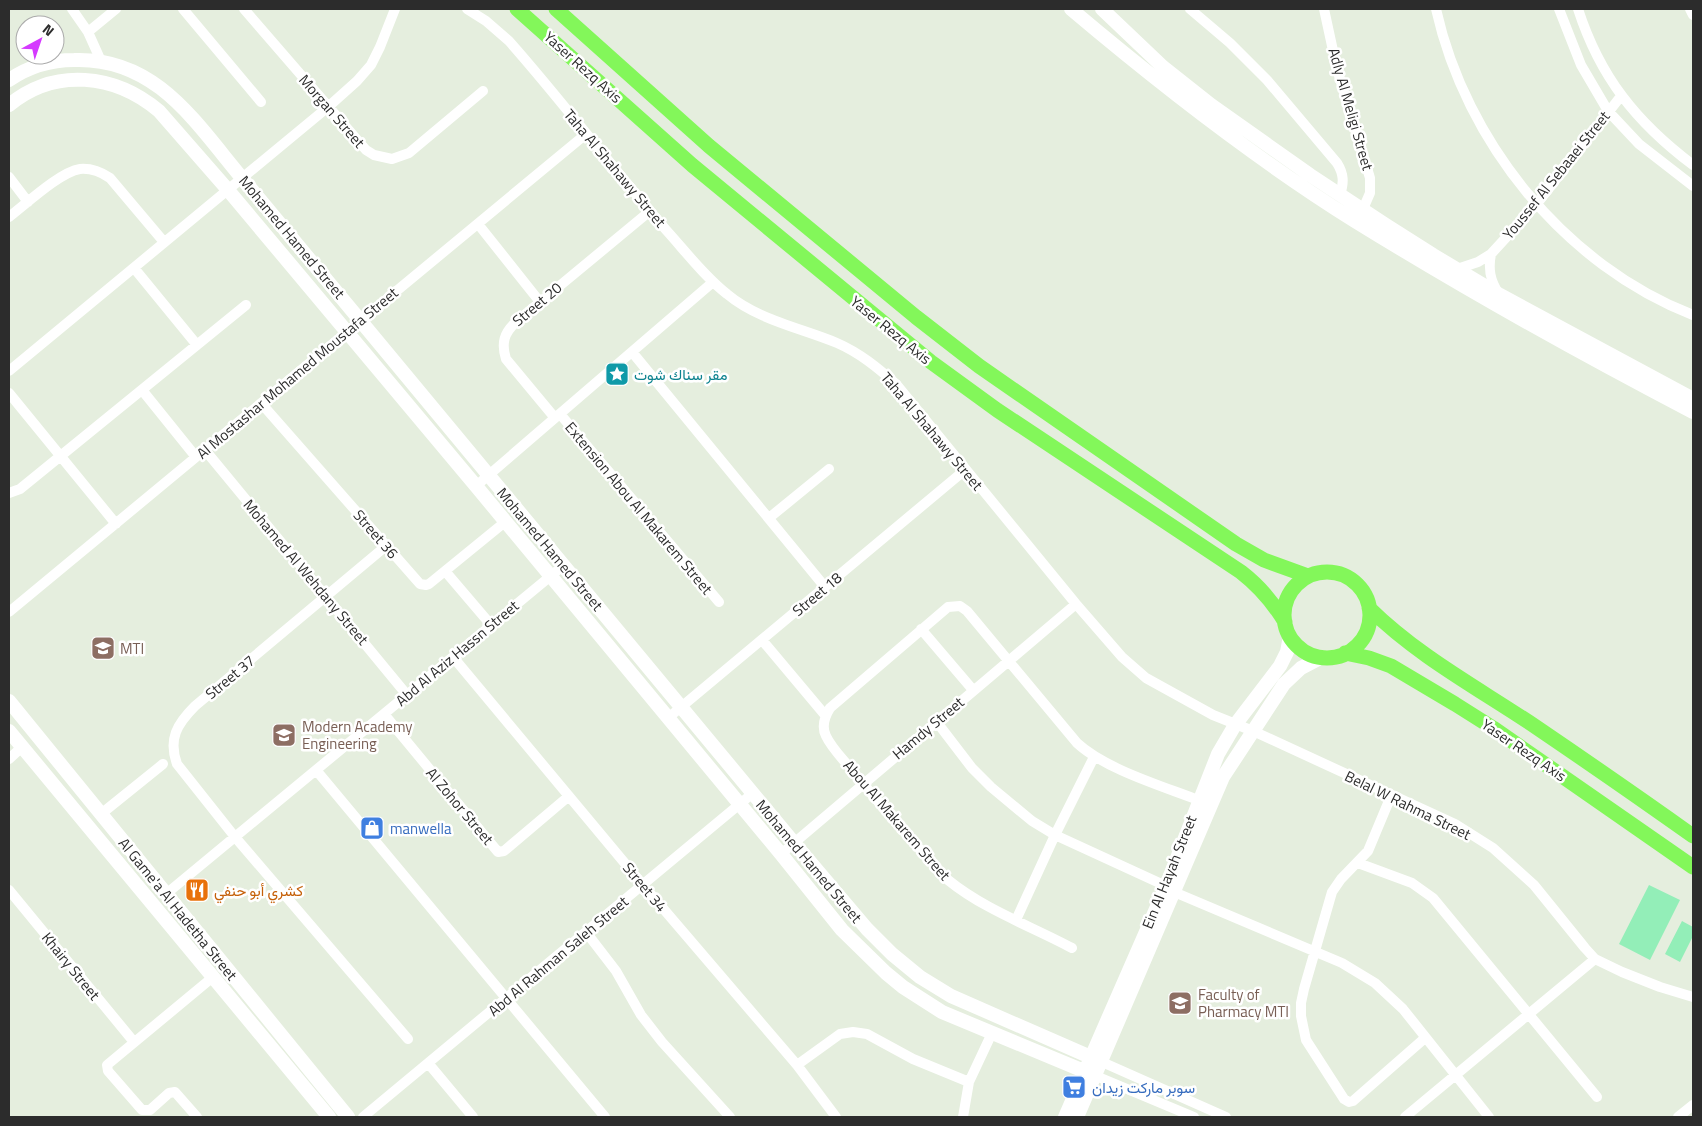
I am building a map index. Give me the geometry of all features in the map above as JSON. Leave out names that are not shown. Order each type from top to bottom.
[{"type":"main road","name":"Yaser Rezq Axis","points":[[517,9],[692,165],[900,338],[997,410],[1241,572],[1262,590],[1285,622]]},
{"type":"main road","name":"Yaser Rezq Axis","points":[[556,9],[709,146],[947,342],[1236,544],[1264,560],[1308,576]]},
{"type":"main road","points":[[1324,572],[1339,574],[1353,581],[1364,593],[1369,608],[1369,624],[1363,638],[1352,650],[1345,654],[1322,657],[1307,653],[1290,636],[1285,622],[1285,606],[1291,591],[1308,576],[1324,572]]},
{"type":"main road","name":"Yaser Rezq Axis","points":[[1369,608],[1401,638],[1426,656],[1536,727],[1693,836]]},
{"type":"main road","name":"Yaser Rezq Axis","points":[[1345,654],[1369,658],[1391,666],[1455,704],[1493,728],[1693,867]]},
{"type":"street","points":[[72,9],[88,32],[101,61]]},
{"type":"street","points":[[88,32],[116,9]]},
{"type":"street","points":[[183,9],[261,102]]},
{"type":"street","name":"Morgan Street","points":[[244,9],[366,150],[374,156],[392,159],[409,153],[483,91]]},
{"type":"street","points":[[9,371],[357,81],[371,64],[380,48],[395,9]]},
{"type":"street","name":"Taha Al Shahawy Street","points":[[467,9],[486,21],[509,41],[650,211],[713,282],[728,296],[745,306],[805,332],[837,343],[858,354],[878,368],[896,384],[965,470],[1122,657],[1146,678],[1204,711],[1235,725]]},
{"type":"street","points":[[1070,9],[1203,116],[1354,220],[1467,289],[1693,412]]},
{"type":"street","points":[[1102,9],[1187,87],[1237,124],[1409,240],[1500,294],[1693,399]]},
{"type":"street","points":[[1190,9],[1230,43],[1267,80],[1337,163],[1343,174],[1344,181],[1340,194]]},
{"type":"street","name":"Adly Al Meligi Street","points":[[1324,9],[1337,69],[1370,178],[1370,194],[1363,209]]},
{"type":"street","points":[[1436,9],[1453,65],[1470,104],[1492,145],[1536,205],[1588,254],[1622,280],[1693,315]]},
{"type":"street","points":[[1559,9],[1581,65],[1608,111],[1639,144],[1693,186]]},
{"type":"street","points":[[1690,9],[1693,15]]},
{"type":"street","points":[[1581,10],[1593,49],[1620,96],[1649,127],[1693,165]]},
{"type":"street","name":"Mohamed Hamed Street","points":[[9,80],[31,68],[48,63],[84,59],[121,66],[140,74],[167,92],[361,320],[867,929],[892,954],[920,977],[951,996],[1096,1060]]},
{"type":"street","name":"Mohamed Hamed Street","points":[[9,105],[27,92],[55,82],[86,79],[116,85],[139,96],[159,110],[476,486],[842,930],[886,973],[916,996],[942,1012],[1090,1073]]},
{"type":"street","name":"Youssef Al Sebaaei Street","points":[[1457,269],[1478,262],[1491,254],[1536,205],[1620,96]]},
{"type":"street","name":"Al Mostashar Mohamed Moustafa Street","points":[[9,612],[586,134]]},
{"type":"street","points":[[9,217],[70,172],[80,169],[91,170],[101,172],[110,178],[164,242]]},
{"type":"street","points":[[9,177],[28,202]]},
{"type":"street","name":"Street 20","points":[[558,416],[506,359],[503,349],[504,338],[508,329],[650,211]]},
{"type":"street","points":[[478,224],[540,302]]},
{"type":"street","points":[[1491,254],[1490,276],[1500,294]]},
{"type":"street","points":[[134,268],[197,344]]},
{"type":"street","points":[[476,486],[713,282]]},
{"type":"street","points":[[9,493],[20,489],[246,305]]},
{"type":"street","points":[[632,352],[825,587]]},
{"type":"street","points":[[142,390],[196,457]]},
{"type":"street","points":[[9,393],[116,524]]},
{"type":"street","name":"Street 36","points":[[261,404],[420,584],[429,584],[505,522]]},
{"type":"street","name":"Extension Abou Al Makarem Street","points":[[558,416],[718,602]]},
{"type":"street","name":"Mohamed Al Wehdany Street","points":[[204,450],[407,695]]},
{"type":"street","points":[[769,518],[829,469]]},
{"type":"street","name":"Street 18","points":[[668,718],[965,470]]},
{"type":"street","name":"Street 37","points":[[386,546],[195,706],[183,719],[175,733],[173,744],[177,764],[235,837],[408,1038]]},
{"type":"street","name":"Abd Al Aziz Hassn Street","points":[[166,894],[564,565]]},
{"type":"street","points":[[445,571],[491,625]]},
{"type":"street","name":"Hamdy Street","points":[[781,854],[1076,604]]},
{"type":"street","points":[[762,640],[825,715],[830,708],[948,608],[960,606],[1077,743],[1094,756],[1198,800]]},
{"type":"street","points":[[922,629],[973,690]]},
{"type":"street","name":"Ein Al Hayah Street","points":[[1170,889],[1198,800],[1218,754],[1235,725],[1280,666],[1287,652],[1290,636]]},
{"type":"street","name":"Street 34","points":[[453,657],[643,885],[797,1065],[834,1116]]},
{"type":"street","name":"Ein Al Hayah Street","points":[[1065,1117],[1090,1073],[1170,889],[1218,787],[1279,690],[1301,668],[1322,657]]},
{"type":"street","name":"Al Game'a Al Hadetha Street","points":[[9,701],[348,1117]]},
{"type":"street","name":"Al Zohor Street","points":[[384,714],[498,852],[504,851],[569,796]]},
{"type":"street","name":"Abou Al Makarem Street","points":[[825,715],[823,725],[826,735],[863,784],[948,880],[980,903],[1072,948]]},
{"type":"street","points":[[936,721],[972,768],[991,787],[1032,821],[1055,835],[1170,889],[1342,963],[1375,983],[1403,1009],[1488,1117]]},
{"type":"street","name":"Belal W Rahma Street","points":[[1235,725],[1253,731],[1455,824],[1493,848],[1534,885],[1595,959],[1660,987],[1693,998]]},
{"type":"street","name":"Al Game'a Al Hadetha Street","points":[[9,731],[329,1117]]},
{"type":"street","points":[[9,758],[22,747]]},
{"type":"street","points":[[1016,920],[1094,756]]},
{"type":"street","points":[[101,814],[163,764]]},
{"type":"street","points":[[316,770],[605,1117]]},
{"type":"street","name":"Abd Al Rahman Saleh Street","points":[[363,1117],[753,794]]},
{"type":"street","points":[[1391,796],[1372,844],[1332,892],[1301,1003],[1303,1026],[1306,1040],[1346,1100],[1353,1100],[1425,1038]]},
{"type":"street","points":[[1358,863],[1404,879],[1426,892],[1597,1097]]},
{"type":"street","name":"Khairy Street","points":[[9,890],[134,1042]]},
{"type":"street","points":[[586,932],[616,971],[632,1001],[651,1029],[730,1117]]},
{"type":"street","points":[[1405,1117],[1595,959]]},
{"type":"street","points":[[197,1117],[175,1092],[170,1093],[150,1110],[144,1111],[139,1109],[108,1071],[107,1067],[109,1062],[213,977]]},
{"type":"street","points":[[236,1006],[249,996]]},
{"type":"street","points":[[797,1065],[840,1034],[853,1032],[866,1034],[913,1059],[969,1082]]},
{"type":"street","points":[[963,1117],[969,1082],[992,1033]]},
{"type":"street","points":[[1096,1060],[1225,1117]]},
{"type":"street","points":[[428,1063],[473,1117]]},
{"type":"street","points":[[1090,1073],[1194,1117]]},
{"type":"street","name":"Ein Al Hayah Street","points":[[1078,1117],[1090,1073]]},
{"type":"street","points":[[1678,1117],[1693,1105]]},
{"type":"green space","points":[[1649,885],[1680,900],[1650,960],[1619,944]]},
{"type":"green space","points":[[1682,921],[1693,927],[1693,936],[1680,962],[1665,954]]},
{"type":"place","name":"مقر سناك شوت","points":[[617,374]]},
{"type":"place","name":"MTI","points":[[103,648]]},
{"type":"place","name":"Modern Academy Engineering","points":[[284,735]]},
{"type":"place","name":"manwella","points":[[372,828]]},
{"type":"place","name":"كشري أبو حنفي","points":[[197,890]]},
{"type":"place","name":"Faculty of Pharmacy MTI","points":[[1180,1003]]},
{"type":"place","name":"سوبر ماركت زيدان","points":[[1074,1087]]}]
